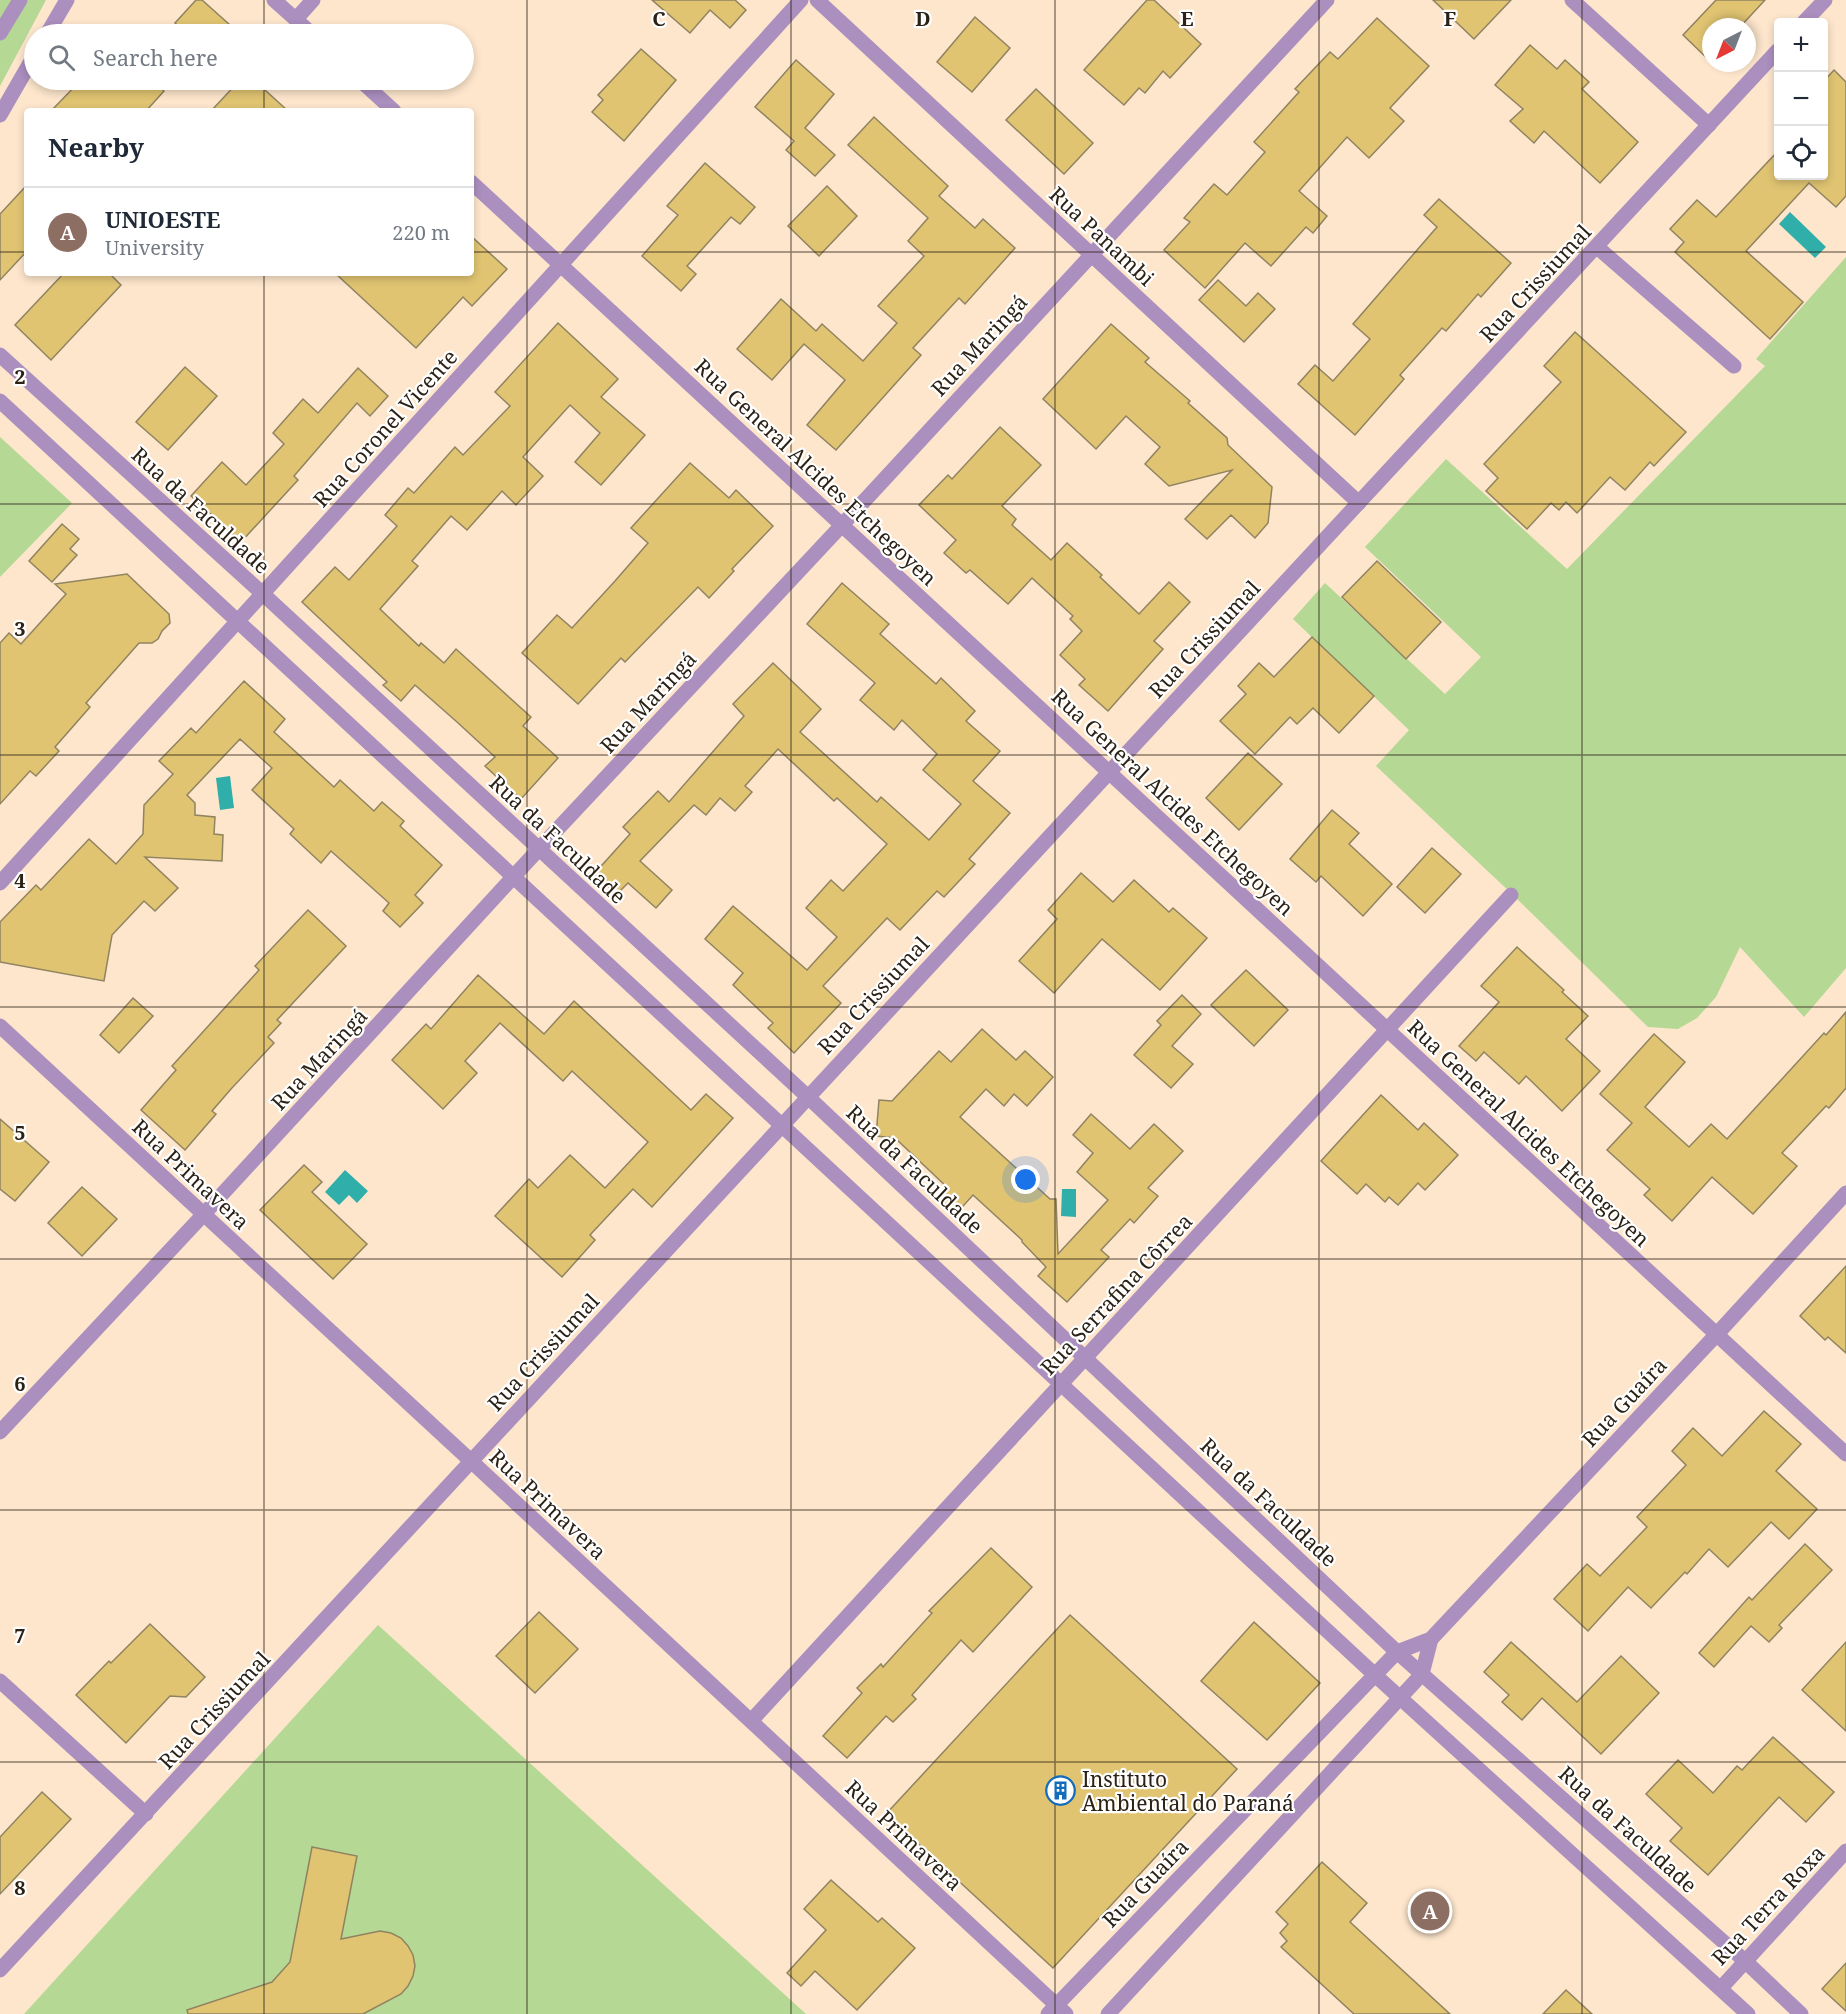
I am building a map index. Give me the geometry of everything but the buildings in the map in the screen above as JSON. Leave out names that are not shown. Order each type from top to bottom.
[{"type":"street","points":[[0,33],[20,0]]},
{"type":"street","points":[[53,24],[68,0]]},
{"type":"street","points":[[274,0],[301,24]]},
{"type":"street","points":[[296,20],[313,0]]},
{"type":"street","name":"Rua Coronel Vicente","points":[[0,883],[801,0]]},
{"type":"street","name":"Rua Panambi","points":[[817,0],[1359,503]]},
{"type":"street","name":"Rua Maringá","points":[[0,1432],[1327,0]]},
{"type":"street","points":[[1572,0],[1710,125]]},
{"type":"street","points":[[1808,18],[1825,0]]},
{"type":"street","name":"Rua Crissiumal","points":[[0,1970],[1774,55]]},
{"type":"street","points":[[0,115],[24,73]]},
{"type":"street","points":[[371,90],[391,108]]},
{"type":"street","name":"Rua General Alcides Etchegoyen","points":[[474,185],[1846,1454]]},
{"type":"street","points":[[1597,247],[1734,366]]},
{"type":"street","name":"Rua da Faculdade","points":[[0,356],[263,594],[538,850],[808,1096],[1397,1652],[1745,1961],[1801,2014]]},
{"type":"street","points":[[0,401],[1375,1675],[1748,2014]]},
{"type":"street","name":"Rua Serrafina Côrrea","points":[[752,1721],[1511,895]]},
{"type":"street","name":"Rua Primavera","points":[[0,1026],[752,1721],[1057,2011]]},
{"type":"street","name":"Rua Guaíra","points":[[1057,2011],[1397,1652],[1431,1639],[1846,1193]]},
{"type":"street","name":"Rua Guaíra","points":[[1108,2014],[1422,1674],[1431,1639]]},
{"type":"street","points":[[0,1681],[146,1814]]},
{"type":"street","name":"Rua Terra Roxa","points":[[1720,1988],[1846,1851]]},
{"type":"green space","points":[[0,0],[46,0],[33,24],[24,24],[24,41],[0,86]]},
{"type":"green space","points":[[1846,257],[1846,968],[1804,1017],[1740,947],[1716,997],[1697,1018],[1678,1029],[1648,1027],[1512,894],[1376,766],[1409,730],[1293,619],[1325,583],[1445,694],[1481,657],[1365,547],[1446,459],[1567,569],[1765,366],[1756,359]]},
{"type":"green space","points":[[0,437],[72,503],[0,577]]},
{"type":"green space","points":[[378,1625],[806,2014],[24,2014]]},
{"type":"water","points":[[1790,212],[1826,247],[1815,258],[1779,224]]},
{"type":"water","points":[[230,776],[234,808],[220,810],[216,778]]},
{"type":"water","points":[[345,1170],[368,1191],[357,1203],[349,1195],[339,1205],[325,1192]]},
{"type":"water","points":[[1062,1189],[1076,1189],[1076,1217],[1061,1216]]},
{"type":"place","name":"Instituto Ambiental do Paraná","points":[[1061,1791]]},
{"type":"place","name":"UNIOESTE","points":[[1430,1911]]}]
